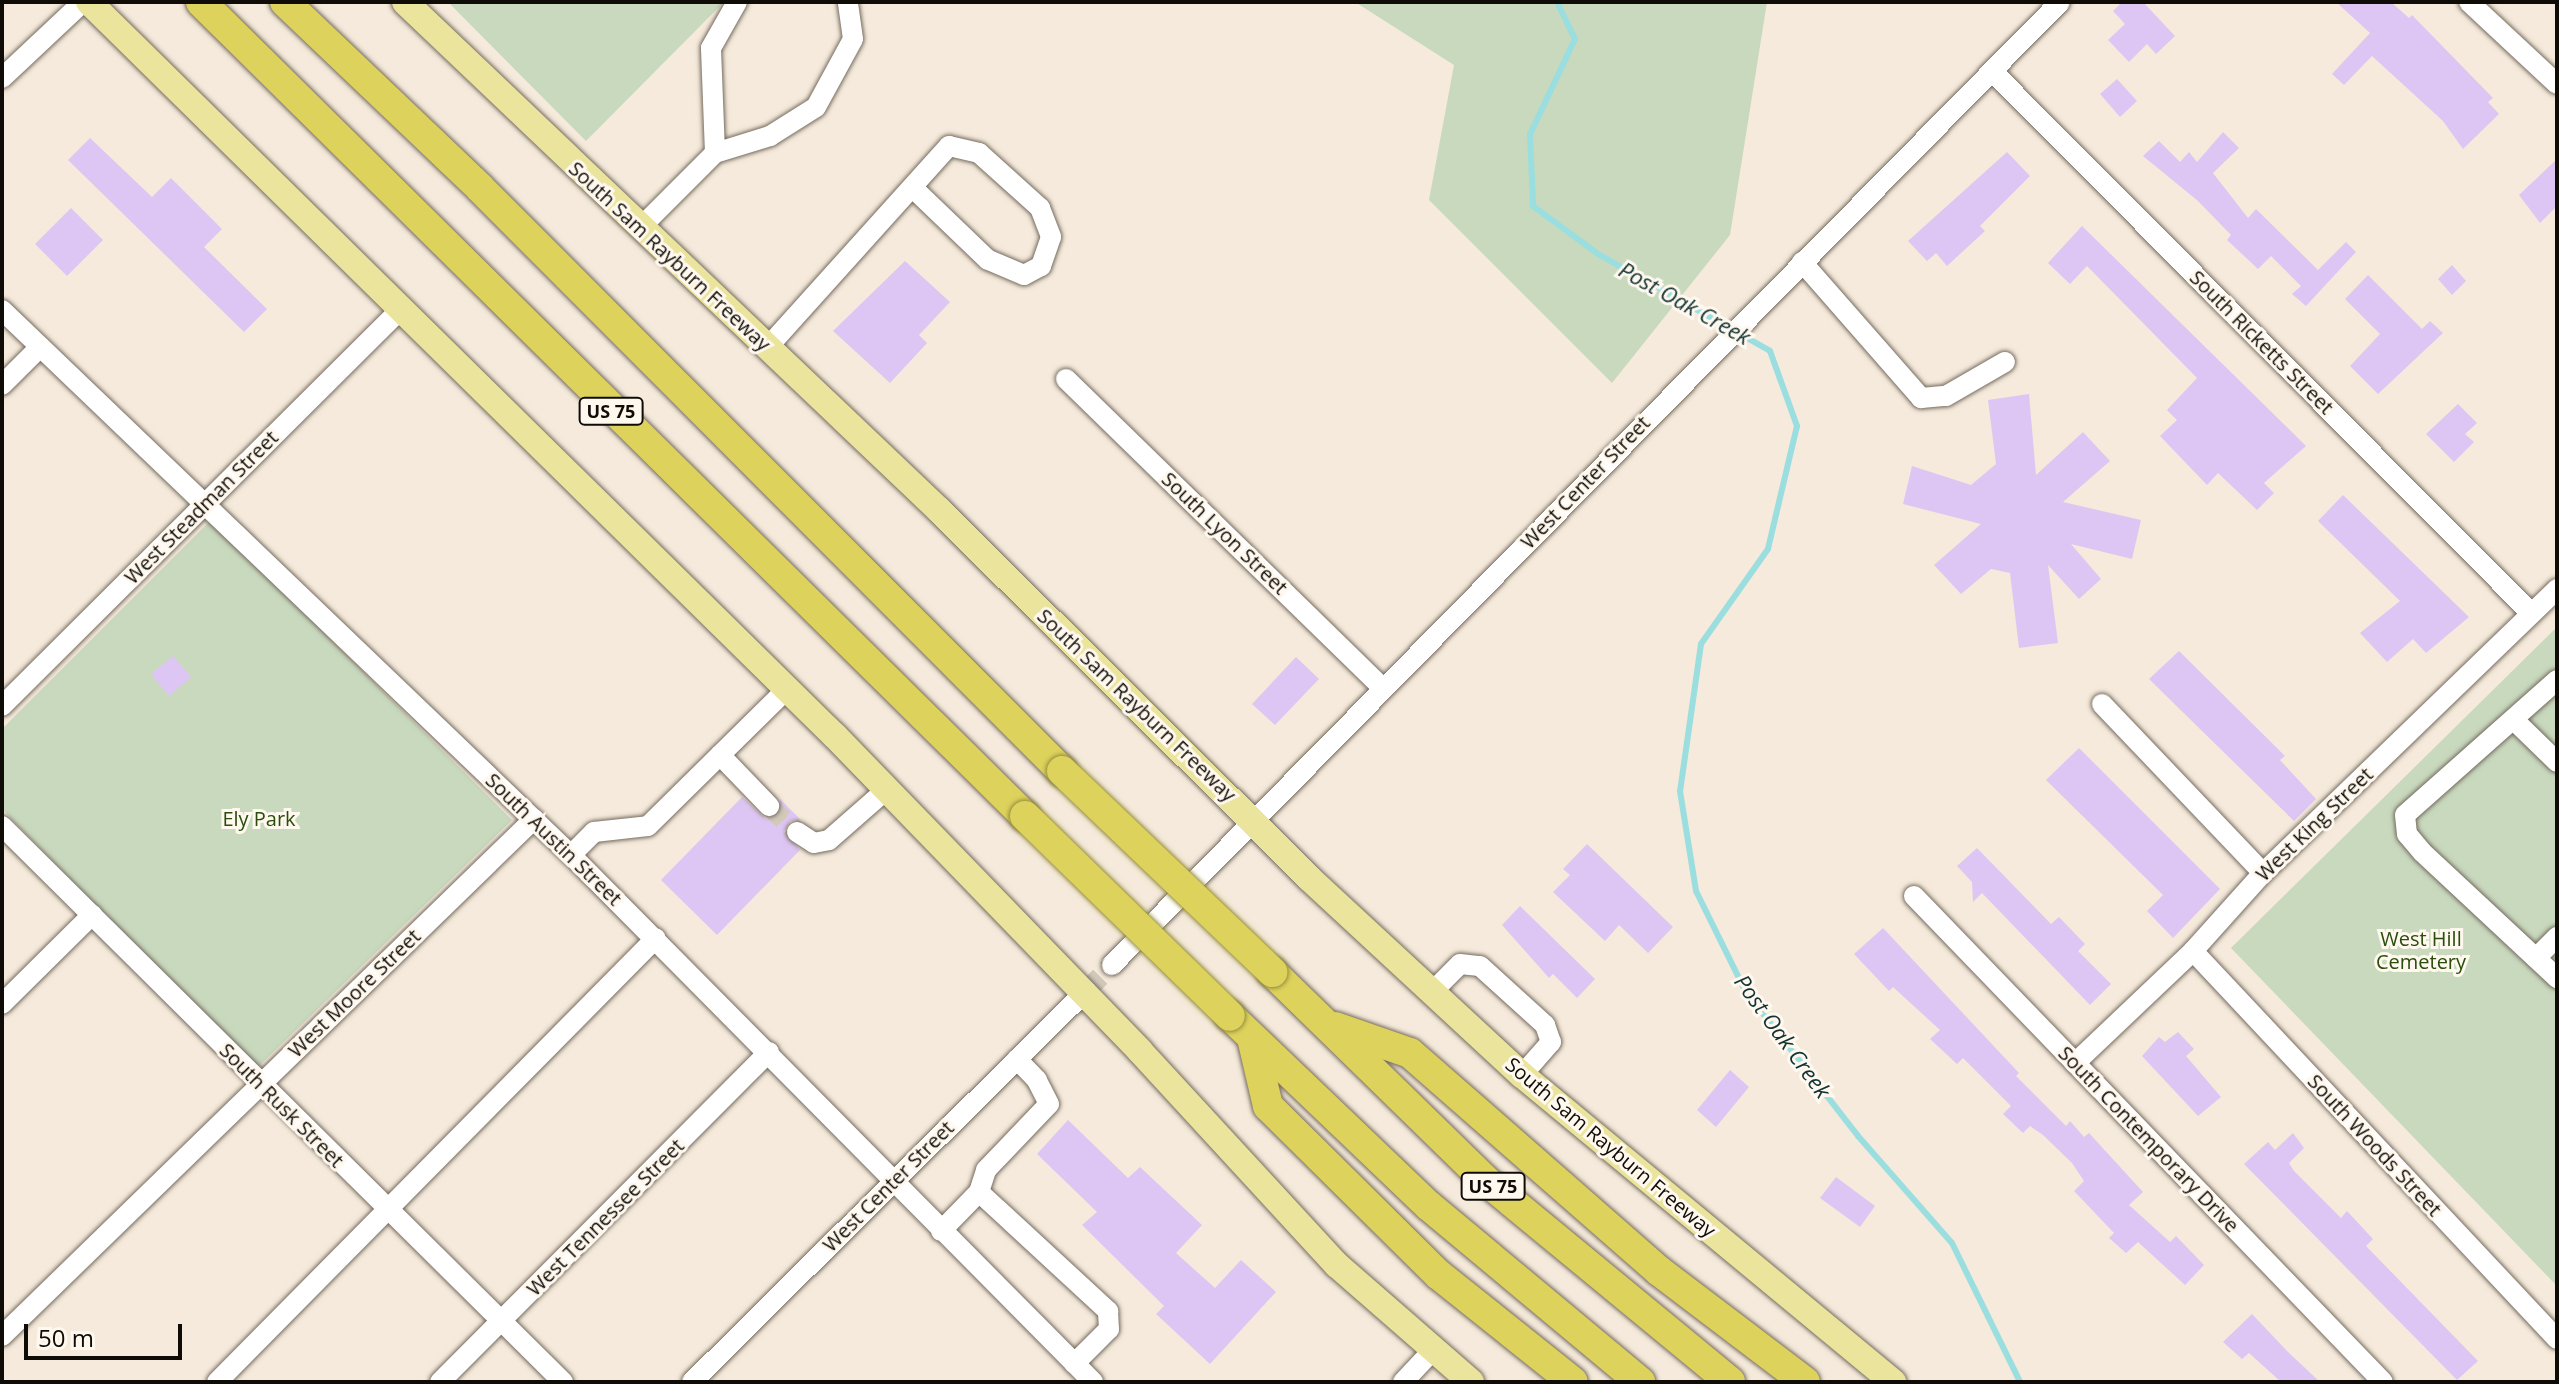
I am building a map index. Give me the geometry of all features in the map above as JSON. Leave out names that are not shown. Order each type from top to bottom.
[{"type":"highway","points":[[184,2],[285,86]]},
{"type":"highway","name":"US 75","points":[[201,2],[1252,1038],[1429,1206],[1640,1382]]},
{"type":"highway","name":"US 75","points":[[285,2],[480,188],[1062,771],[1484,1179],[1730,1382]]},
{"type":"highway","points":[[316,2],[480,188]]},
{"type":"highway","points":[[1327,1024],[1410,1053],[1646,1261],[1805,1382]]},
{"type":"highway","points":[[1252,1038],[1268,1106],[1439,1275],[1573,1382]]},
{"type":"main road","points":[[89,2],[887,789],[1085,992],[1337,1265],[1471,1382]]},
{"type":"main road","name":"South Sam Rayburn Freeway","points":[[405,2],[1522,1075],[1893,1382]]},
{"type":"street","points":[[2,78],[83,2]]},
{"type":"street","points":[[715,153],[711,48],[737,2]]},
{"type":"street","points":[[640,228],[715,153],[770,136],[816,107],[853,39],[848,2]]},
{"type":"street","name":"West Center Street","points":[[1112,965],[2060,2]]},
{"type":"street","points":[[2469,2],[2557,84]]},
{"type":"street","name":"South Ricketts Street","points":[[1992,71],[2531,613]]},
{"type":"street","points":[[767,348],[912,187],[949,146],[979,153],[1040,208],[1051,237],[1041,266],[1024,275],[988,260],[912,187]]},
{"type":"street","points":[[1802,262],[1921,398],[1946,396],[2005,362]]},
{"type":"street","name":"West Steadman Street","points":[[2,706],[401,309]]},
{"type":"street","name":"South Austin Street","points":[[2,310],[201,506],[656,938],[891,1182],[1093,1382]]},
{"type":"street","points":[[2,385],[40,347]]},
{"type":"street","name":"South Lyon Street","points":[[1066,379],[1383,688]]},
{"type":"street","name":"West King Street","points":[[2075,1063],[2193,951],[2263,873],[2557,589]]},
{"type":"street","points":[[2557,680],[2515,721],[2405,815],[2407,834],[2422,852],[2557,978]]},
{"type":"street","points":[[571,855],[594,832],[648,826],[787,689]]},
{"type":"street","points":[[2102,704],[2263,873]]},
{"type":"street","points":[[2515,721],[2557,762]]},
{"type":"street","points":[[720,755],[769,806]]},
{"type":"street","points":[[797,832],[814,843],[829,840],[887,789]]},
{"type":"street","name":"West Moore Street","points":[[2,1336],[534,819]]},
{"type":"street","name":"South Rusk Street","points":[[2,826],[385,1210],[563,1382]]},
{"type":"street","name":"South Contemporary Drive","points":[[1914,896],[2383,1382]]},
{"type":"street","points":[[2,1004],[92,915]]},
{"type":"street","points":[[2536,958],[2557,937]]},
{"type":"street","points":[[217,1382],[656,938]]},
{"type":"street","name":"South Woods Street","points":[[2193,951],[2557,1339]]},
{"type":"street","points":[[1433,991],[1460,964],[1480,966],[1545,1025],[1551,1042],[1522,1075]]},
{"type":"street","name":"West Center Street","points":[[692,1382],[1085,992]]},
{"type":"street","name":"West Tennessee Street","points":[[440,1382],[769,1052]]},
{"type":"street","points":[[941,1231],[979,1192],[986,1170],[1049,1104],[1037,1080],[1017,1059]]},
{"type":"street","points":[[979,1192],[1108,1311],[1109,1329],[1074,1364]]},
{"type":"street","points":[[1403,1382],[1434,1349]]},
{"type":"green space","points":[[448,2],[724,2],[586,141]]},
{"type":"green space","points":[[1355,2],[1767,2],[1730,235],[1612,383],[1429,200],[1454,65]]},
{"type":"green space","name":"Ely Park","points":[[211,520],[512,820],[256,1069],[2,809],[2,729]]},
{"type":"green space","name":"West Hill Cemetery","points":[[2557,627],[2557,1286],[2231,948]]},
{"type":"building","points":[[2122,2],[2143,2],[2175,36],[2156,54],[2147,44],[2129,62],[2108,40],[2125,24],[2113,11]]},
{"type":"building","points":[[2336,2],[2391,2],[2409,18],[2412,15],[2493,98],[2488,102],[2499,114],[2463,149],[2443,121],[2372,56],[2344,85],[2332,74],[2370,33]]},
{"type":"building","points":[[2117,79],[2137,101],[2120,117],[2100,94]]},
{"type":"building","points":[[2223,132],[2239,148],[2213,173],[2248,218],[2256,209],[2318,270],[2346,242],[2356,252],[2306,306],[2292,294],[2301,286],[2271,256],[2258,269],[2227,240],[2231,235],[2198,201],[2143,156],[2159,141],[2180,162],[2189,152],[2197,162]]},
{"type":"building","points":[[90,138],[152,197],[171,178],[222,229],[204,247],[267,309],[244,332],[68,160]]},
{"type":"building","points":[[2007,152],[2030,176],[1980,226],[1985,231],[1947,266],[1936,253],[1927,261],[1908,241]]},
{"type":"building","points":[[2557,159],[2557,206],[2540,223],[2519,195]]},
{"type":"building","points":[[71,208],[103,240],[67,276],[35,244]]},
{"type":"building","points":[[2082,226],[2306,446],[2264,483],[2274,493],[2257,510],[2218,473],[2207,485],[2160,436],[2177,420],[2167,410],[2197,378],[2087,266],[2070,284],[2048,263]]},
{"type":"building","points":[[905,261],[950,302],[919,335],[927,343],[890,383],[833,331]]},
{"type":"building","points":[[2452,265],[2466,281],[2452,295],[2438,279]]},
{"type":"building","points":[[2368,275],[2422,329],[2430,321],[2443,333],[2378,394],[2350,366],[2380,334],[2345,299]]},
{"type":"building","points":[[2029,394],[2036,475],[2083,432],[2110,461],[2063,502],[2141,520],[2132,559],[2071,544],[2101,579],[2079,599],[2048,565],[2058,643],[2019,648],[2010,573],[1991,569],[1961,594],[1934,565],[1981,524],[1903,504],[1912,466],[1971,485],[1996,464],[1988,400]]},
{"type":"building","points":[[2458,404],[2477,423],[2465,434],[2474,442],[2454,462],[2426,434]]},
{"type":"building","points":[[2343,495],[2469,617],[2426,653],[2413,639],[2387,662],[2360,633],[2400,601],[2318,521]]},
{"type":"building","points":[[2179,651],[2285,756],[2280,760],[2316,799],[2294,821],[2149,679]]},
{"type":"building","points":[[173,656],[191,677],[169,696],[151,674]]},
{"type":"building","points":[[1296,657],[1319,679],[1275,725],[1252,704]]},
{"type":"building","points":[[2079,748],[2220,889],[2173,938],[2147,911],[2163,895],[2046,780]]},
{"type":"building","points":[[742,797],[766,819],[778,815],[780,799],[801,820],[790,821],[784,832],[800,850],[717,935],[661,880]]},
{"type":"building","points":[[1587,844],[1673,927],[1648,953],[1619,925],[1605,941],[1553,892],[1570,875],[1563,869]]},
{"type":"building","points":[[1977,848],[2051,924],[2059,917],[2085,944],[2078,951],[2111,984],[2090,1005],[1982,893],[1973,902],[1972,882],[1957,866]]},
{"type":"building","points":[[1520,906],[1595,979],[1577,998],[1553,974],[1549,978],[1502,925]]},
{"type":"building","points":[[1883,928],[2019,1073],[2016,1076],[2066,1126],[2070,1121],[2084,1137],[2089,1133],[2143,1192],[2129,1205],[2170,1242],[2176,1236],[2204,1265],[2185,1285],[2138,1242],[2126,1253],[2109,1238],[2114,1233],[2074,1191],[2084,1181],[2072,1163],[2043,1135],[2030,1126],[2023,1133],[2003,1114],[2011,1106],[1963,1058],[1957,1064],[1930,1039],[1940,1030],[1893,987],[1889,991],[1854,954]]},
{"type":"building","points":[[2178,1032],[2194,1049],[2186,1056],[2221,1097],[2198,1116],[2142,1056],[2159,1037],[2165,1042]]},
{"type":"building","points":[[1730,1070],[1749,1087],[1716,1127],[1697,1110]]},
{"type":"building","points":[[1068,1120],[1128,1178],[1140,1167],[1202,1225],[1176,1253],[1215,1288],[1241,1260],[1276,1292],[1210,1364],[1156,1314],[1164,1306],[1082,1225],[1097,1212],[1037,1154]]},
{"type":"building","points":[[2293,1133],[2304,1148],[2289,1163],[2294,1171],[2341,1218],[2347,1211],[2373,1239],[2366,1246],[2478,1361],[2457,1380],[2244,1164],[2268,1142],[2275,1150]]},
{"type":"building","points":[[1836,1177],[1875,1206],[1860,1227],[1820,1198]]},
{"type":"building","points":[[2252,1314],[2320,1382],[2281,1382],[2249,1353],[2242,1359],[2223,1342]]},
{"type":"waterway","name":"Post Oak Creek","points":[[1557,2],[1575,39],[1530,134],[1533,206],[1598,254],[1770,351],[1797,426],[1768,549],[1701,644],[1680,791],[1696,891],[1746,992],[1858,1136],[1952,1243],[2020,1382]]},
{"type":"tunnel","points":[[769,806],[797,832]]},
{"type":"tunnel","points":[[1086,991],[1112,965]]}]
